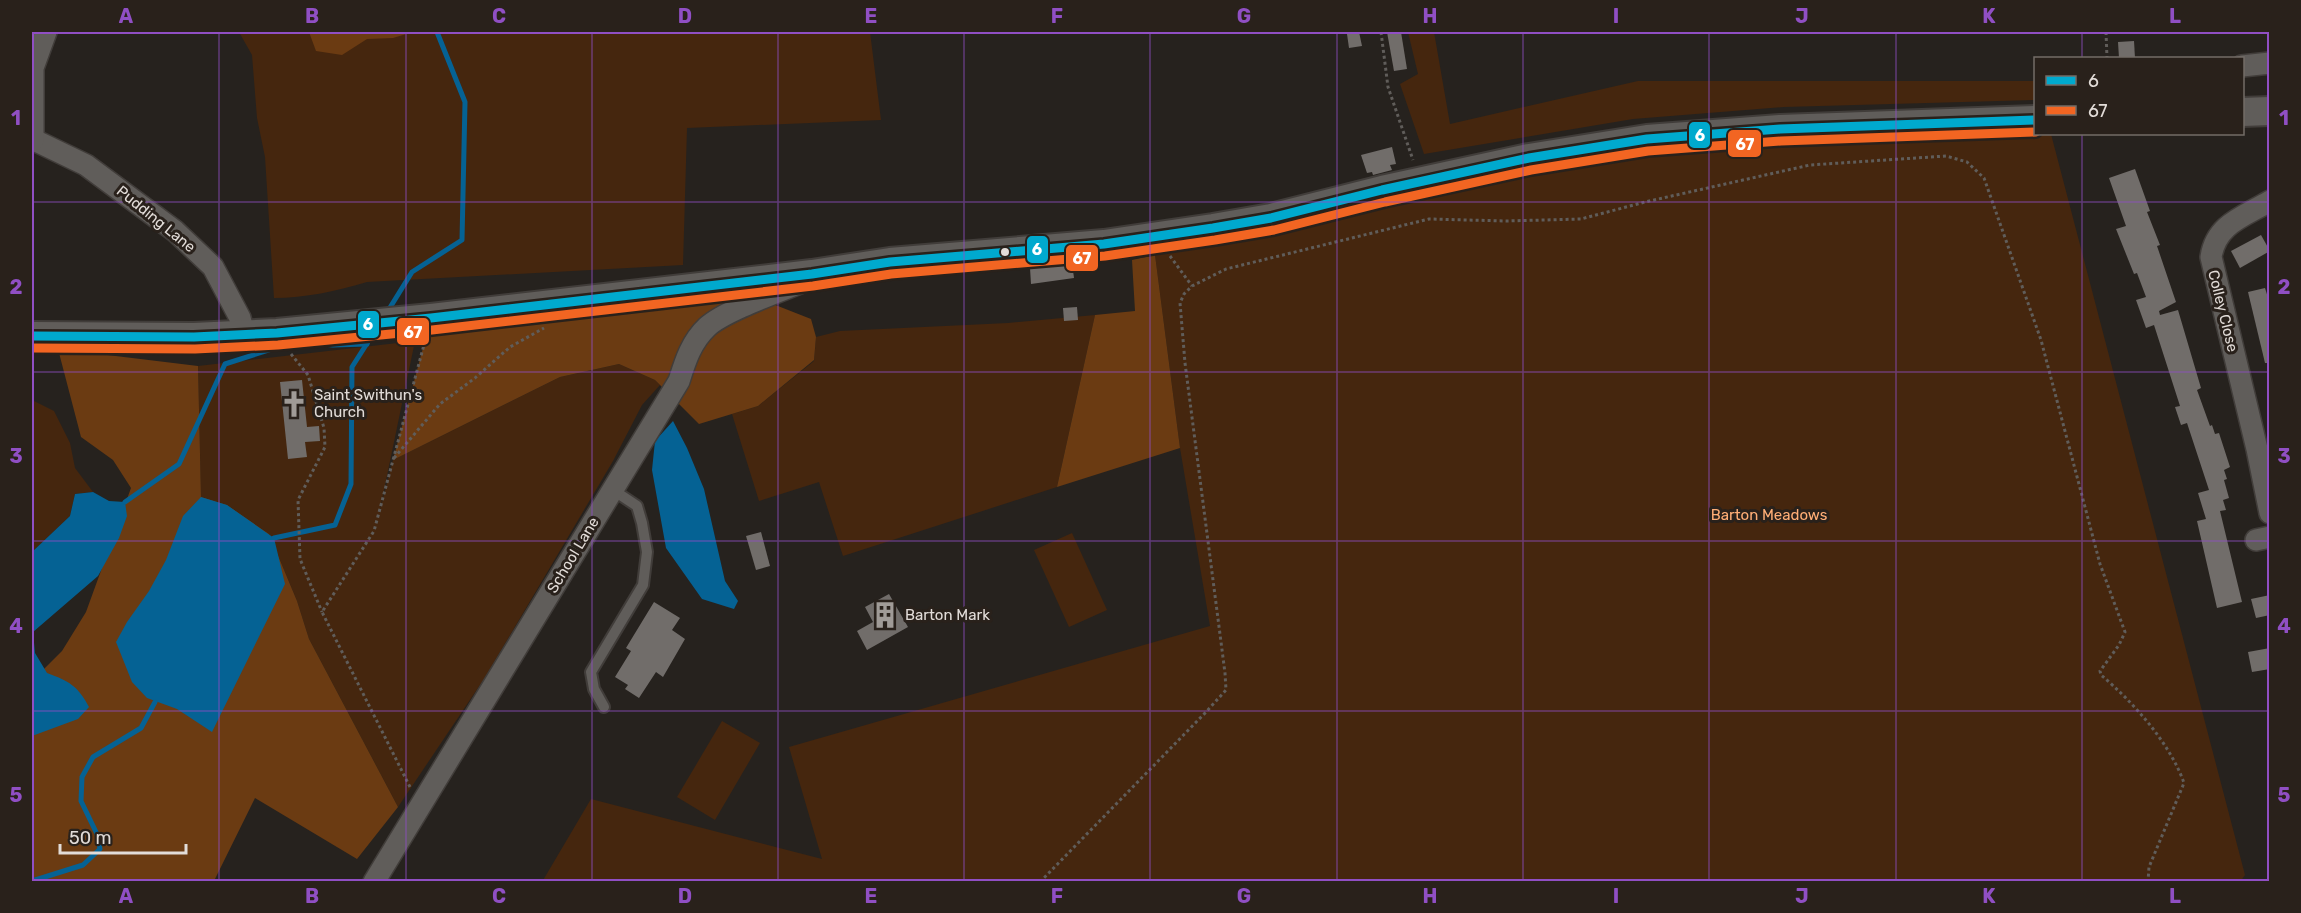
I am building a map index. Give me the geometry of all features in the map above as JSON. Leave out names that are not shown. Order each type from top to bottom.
[{"type":"main road","points":[[2244,112],[2270,111]]},
{"type":"main road","points":[[32,336],[194,337],[277,333],[431,318],[812,274],[890,262],[1104,244],[1271,218],[1418,175],[1647,139],[1780,129],[2034,120]]},
{"type":"street","points":[[32,139],[33,68],[46,32]]},
{"type":"street","points":[[2244,66],[2270,63]]},
{"type":"street","name":"Pudding Lane","points":[[32,139],[86,165],[175,231],[213,267],[240,318],[244,334]]},
{"type":"street","name":"Colley Close","points":[[2270,201],[2224,228],[2212,245],[2211,257],[2263,448],[2270,513]]},
{"type":"street","name":"School Lane","points":[[374,882],[679,381],[687,354],[707,327],[733,312],[805,281],[812,274]]},
{"type":"lane","points":[[604,707],[594,689],[591,672],[643,585],[646,552],[637,506],[613,490]]},
{"type":"path","points":[[1381,32],[1388,87],[1418,175]]},
{"type":"path","points":[[2106,32],[2108,57]]},
{"type":"path","points":[[1040,882],[1226,690],[1226,673],[1185,363],[1180,303],[1184,294],[1192,286],[1226,269],[1429,219],[1506,221],[1581,219],[1645,202],[1810,165],[1946,156],[1967,162],[1984,178],[2041,340],[2100,564],[2125,632],[2119,645],[2100,671],[2101,675],[2132,704],[2176,762],[2184,783],[2149,867],[2148,882]]},
{"type":"path","points":[[1155,236],[1192,286]]},
{"type":"path","points":[[322,612],[374,531],[431,318]]},
{"type":"path","points":[[393,460],[440,404],[475,378],[510,347],[547,326]]},
{"type":"path","points":[[277,333],[283,345],[308,375],[324,428],[325,447],[298,500],[300,559],[322,612],[420,807]]},
{"type":"path","points":[[319,430],[324,428]]},
{"type":"green space","points":[[239,32],[870,32],[881,120],[687,128],[683,265],[367,282],[321,293],[274,298],[265,157],[257,118],[252,55]]},
{"type":"green space","points":[[1408,32],[1434,32],[1450,124],[1638,81],[2034,81],[2034,100],[1784,107],[1633,119],[1424,154],[1400,84],[1418,74]]},
{"type":"green space","name":"Barton Meadows","points":[[2034,124],[2034,135],[2051,135],[2245,875],[2240,882],[542,882],[591,799],[822,859],[789,747],[1210,626],[1180,448],[1155,255],[1535,170],[1654,156]]},
{"type":"green space","points":[[1095,315],[1057,487],[843,556],[819,482],[759,501],[732,414],[758,406],[814,361],[816,337],[840,331],[1008,323]]},
{"type":"green space","points":[[415,341],[379,514],[393,460],[560,377],[619,364],[655,380],[660,385],[642,405],[613,461],[484,679],[398,807],[309,639],[297,601],[269,534],[227,505],[201,497],[198,366]]},
{"type":"green space","points":[[32,400],[54,411],[70,443],[75,468],[93,492],[75,494],[70,516],[32,552]]},
{"type":"green space","points":[[1072,533],[1107,610],[1069,627],[1034,550]]},
{"type":"green space","points":[[722,721],[760,743],[715,820],[677,797]]},
{"type":"shaded area","points":[[309,32],[413,32],[393,38],[367,39],[342,55],[316,51]]},
{"type":"shaded area","points":[[1155,255],[1180,448],[1057,487],[1095,315],[1135,311],[1132,260]]},
{"type":"shaded area","points":[[725,285],[811,319],[816,337],[814,360],[758,406],[699,424],[655,380],[619,364],[560,377],[393,460],[431,318]]},
{"type":"shaded area","points":[[58,349],[198,366],[201,497],[227,505],[269,534],[297,601],[309,639],[398,807],[357,859],[255,798],[214,881],[32,882],[32,681],[62,651],[86,612],[131,488],[113,460],[81,437]]},
{"type":"water","points":[[673,421],[704,489],[725,581],[738,601],[734,609],[702,599],[666,548],[652,470],[655,441]]},
{"type":"water","points":[[93,492],[109,501],[125,502],[127,516],[119,538],[98,576],[33,632],[35,653],[47,673],[72,685],[89,707],[78,719],[32,736],[32,552],[70,516],[75,494]]},
{"type":"water","points":[[201,497],[227,505],[274,538],[285,584],[212,732],[177,709],[147,698],[132,682],[116,642],[166,560],[183,516]]},
{"type":"building","points":[[1359,32],[1362,46],[1349,48],[1347,34]]},
{"type":"building","points":[[1387,32],[1401,32],[1407,69],[1394,71]]},
{"type":"building","points":[[2134,41],[2135,57],[2119,57],[2118,42]]},
{"type":"building","points":[[1392,147],[1396,164],[1390,165],[1392,170],[1373,175],[1372,172],[1367,173],[1361,155]]},
{"type":"building","points":[[2135,169],[2150,211],[2147,212],[2160,245],[2157,246],[2176,302],[2159,311],[2160,315],[2178,310],[2201,388],[2197,390],[2210,426],[2212,425],[2215,434],[2219,433],[2230,467],[2224,470],[2229,498],[2223,500],[2226,510],[2220,511],[2242,602],[2217,608],[2197,521],[2206,519],[2198,493],[2209,490],[2187,423],[2181,425],[2175,407],[2180,406],[2154,325],[2146,328],[2136,300],[2146,297],[2116,229],[2126,226],[2109,178]]},
{"type":"building","points":[[2261,235],[2270,251],[2240,268],[2231,251]]},
{"type":"building","points":[[1072,263],[1074,278],[1031,284],[1030,268]]},
{"type":"building","points":[[2265,288],[2270,304],[2270,363],[2265,363],[2248,292]]},
{"type":"building","points":[[1077,307],[1078,320],[1064,321],[1063,308]]},
{"type":"building","name":"Saint Swithun's Church","points":[[302,380],[307,427],[319,426],[320,441],[305,442],[307,457],[288,459],[280,382]]},
{"type":"building","points":[[761,532],[770,566],[756,570],[746,536]]},
{"type":"building","name":"Barton Mark","points":[[889,594],[908,627],[867,650],[857,631],[873,622],[865,607]]},
{"type":"building","points":[[2270,595],[2270,615],[2256,618],[2251,599]]},
{"type":"building","points":[[654,602],[680,618],[672,630],[685,639],[663,677],[656,672],[639,698],[625,689],[628,685],[615,677],[631,651],[626,648]]},
{"type":"building","points":[[2270,648],[2270,669],[2252,672],[2248,652]]},
{"type":"waterway","points":[[386,314],[412,272],[462,240],[465,102],[437,32]]},
{"type":"waterway","points":[[274,538],[335,525],[351,484],[352,367],[373,334]]},
{"type":"waterway","points":[[313,343],[367,344]]},
{"type":"waterway","points":[[125,502],[179,464],[225,364],[281,346]]},
{"type":"waterway","points":[[32,881],[83,865],[100,849],[97,834],[81,801],[82,777],[93,757],[141,728],[155,702]]},
{"type":"transit line","name":"6","points":[[32,336],[194,337],[277,333],[431,318],[812,274],[890,262],[1104,244],[1213,228],[1271,218],[1382,190],[1529,158],[1647,139],[1780,129],[2034,120]]},
{"type":"transit line","name":"67","points":[[32,348],[195,349],[278,345],[432,330],[813,286],[891,274],[1105,256],[1215,240],[1274,230],[1385,202],[1531,170],[1648,151],[1781,141],[2034,132]]},
{"type":"place","name":"Saint Swithun's Church","points":[[294,404]]},
{"type":"place","name":"Barton Mark","points":[[885,615]]}]
